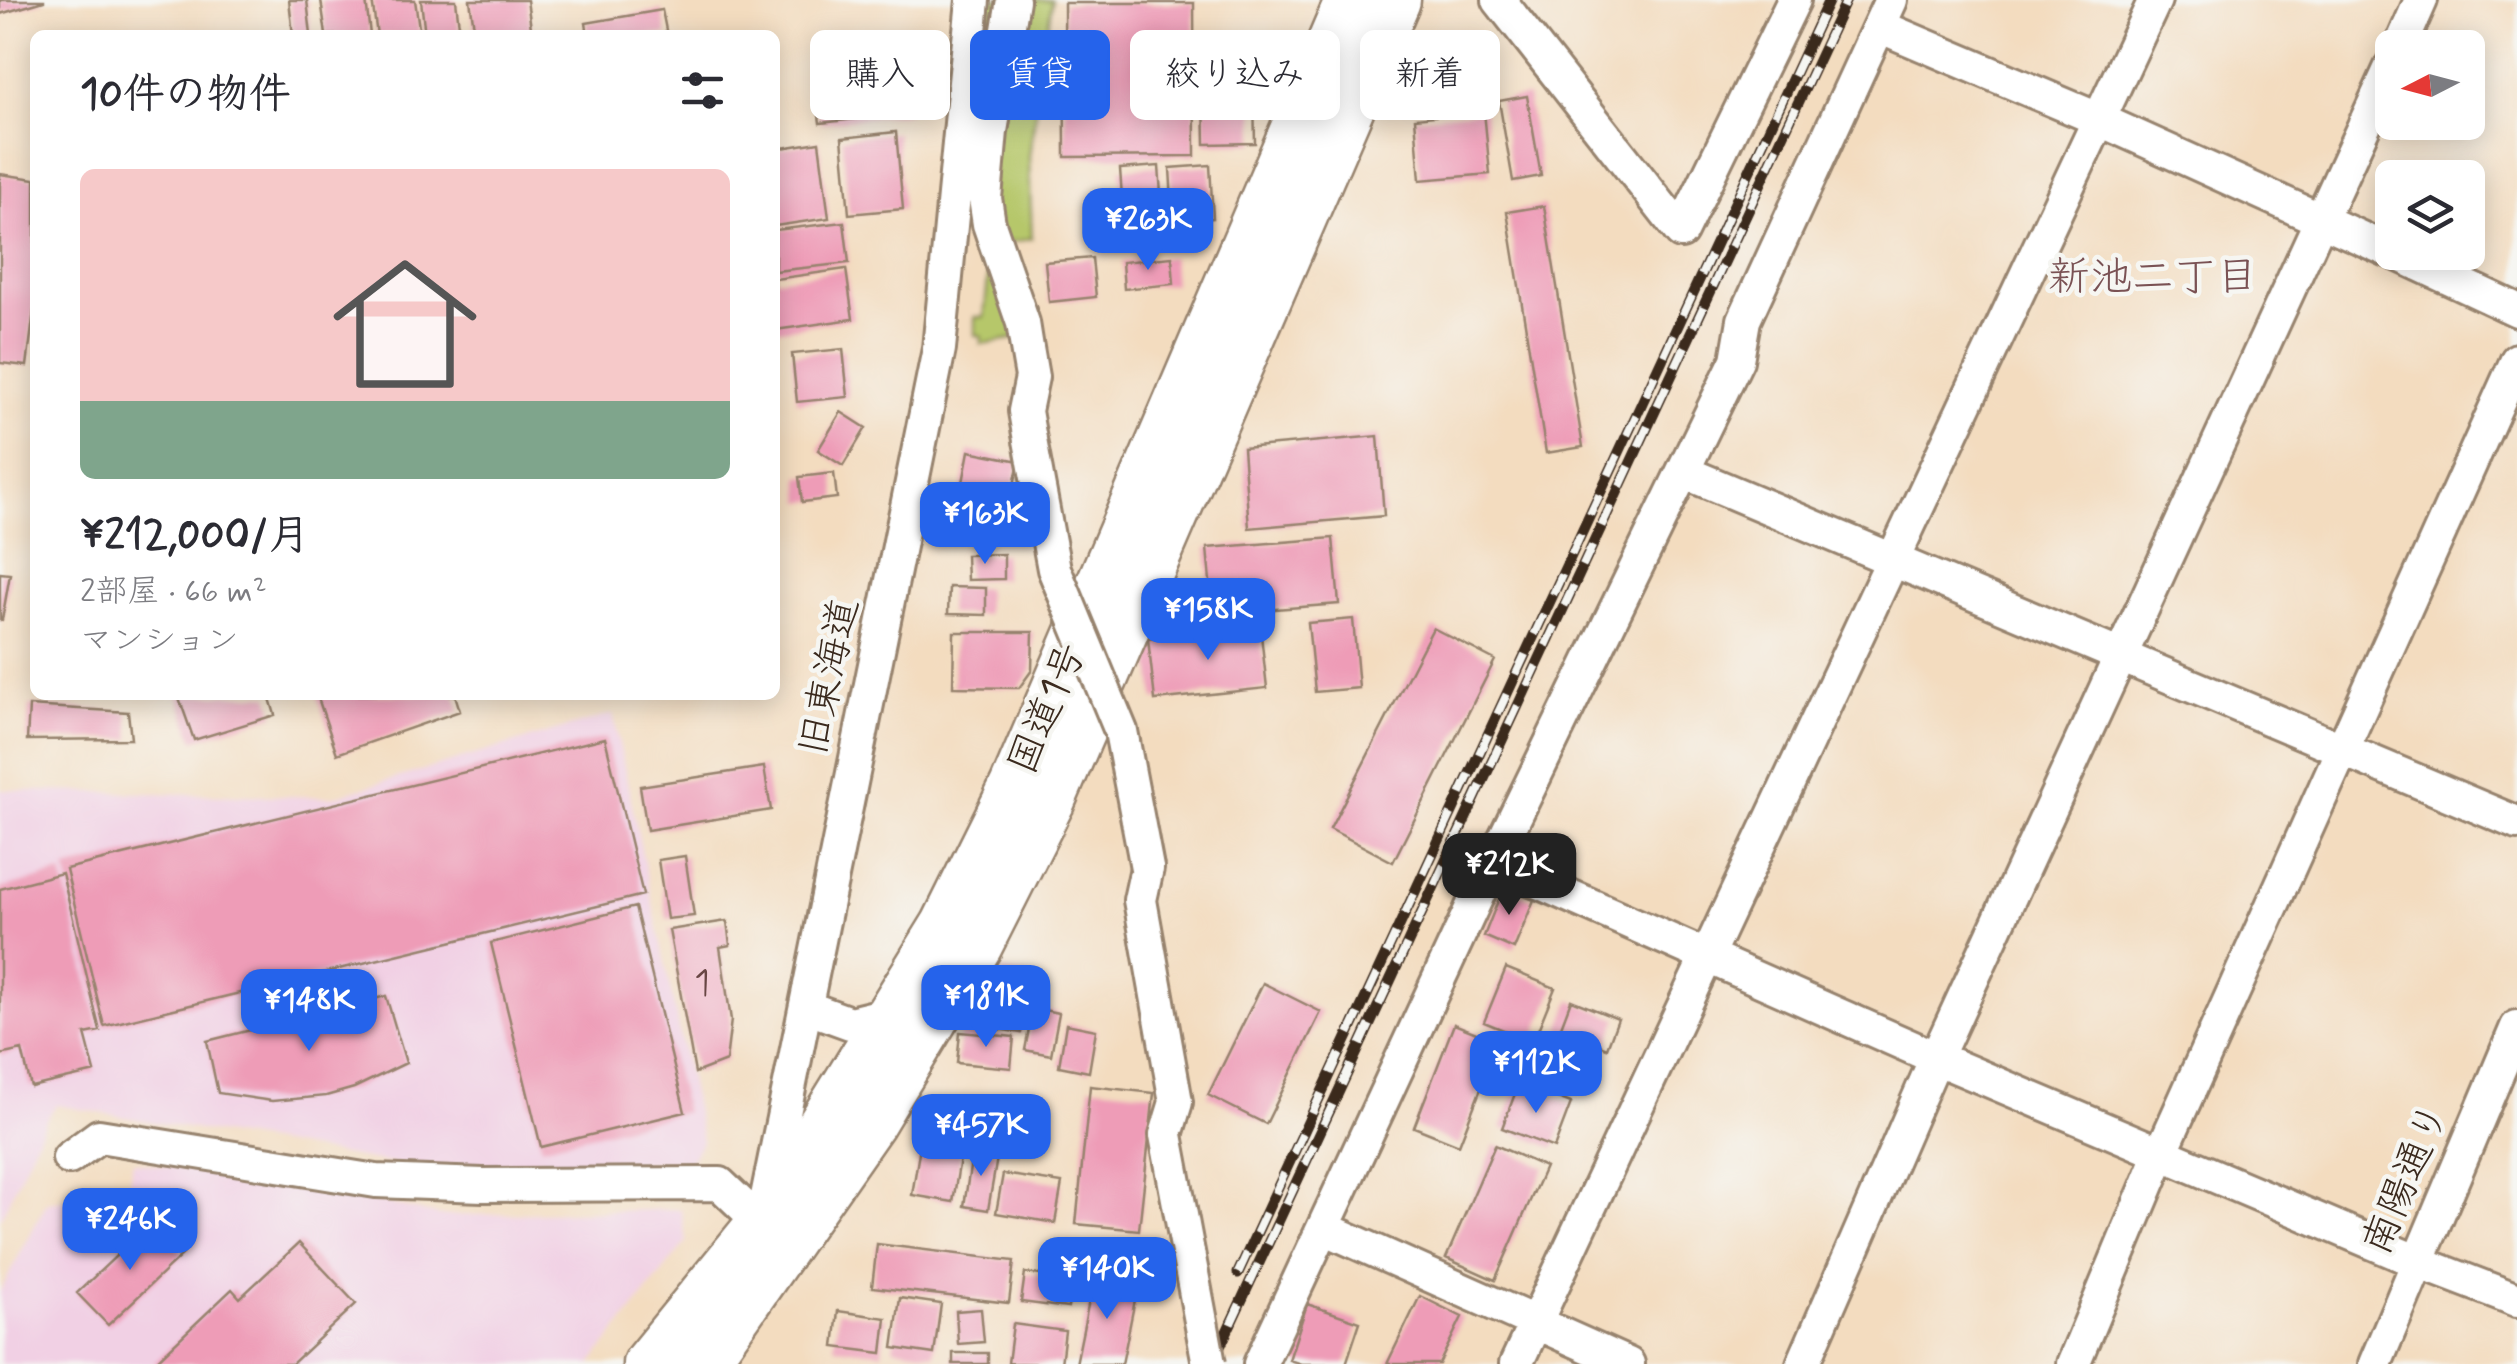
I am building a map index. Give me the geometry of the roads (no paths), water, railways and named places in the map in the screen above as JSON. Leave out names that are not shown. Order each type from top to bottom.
[{"type":"highway","name":"国道1号","points":[[648,1364],[762,1224],[946,926],[1014,788],[1351,0]]},
{"type":"highway","name":"国道1号","points":[[700,1364],[880,1106],[977,945],[1049,802],[1395,0]]},
{"type":"street","name":"旧東海道","points":[[724,1364],[744,1304],[762,1224],[940,349],[973,0]]},
{"type":"street","points":[[1013,0],[991,131],[986,198],[994,243],[1025,335],[1032,377],[1025,411],[1054,569],[1121,731],[1147,868],[1140,900],[1176,1102],[1166,1135],[1208,1364]]},
{"type":"street","points":[[1500,0],[1682,232],[1794,0]]},
{"type":"street","points":[[1516,1364],[2155,0]]},
{"type":"street","points":[[2408,30],[2422,0]]},
{"type":"street","points":[[1260,1364],[1492,862],[1737,360],[1744,320],[1885,13],[2098,119],[2375,244]]},
{"type":"street","points":[[1803,1364],[1936,1058],[2375,102]]},
{"type":"street","points":[[2431,270],[2517,310]]},
{"type":"street","points":[[2073,1364],[2161,1153],[2517,360]]},
{"type":"street","points":[[1684,472],[2517,823]]},
{"type":"street","points":[[1492,862],[1936,1058],[2517,1300]]},
{"type":"street","points":[[806,1007],[850,1023],[891,1013]]},
{"type":"street","name":"南陽通り","points":[[2375,1364],[2517,1027]]},
{"type":"street","points":[[68,1158],[98,1136],[376,1181],[483,1185],[720,1184],[762,1224]]},
{"type":"street","points":[[1324,1228],[1628,1364]]},
{"type":"railway","points":[[1238,1273],[1829,0]]},
{"type":"railway","points":[[1212,1364],[1846,0]]},
{"type":"district","name":"新池二丁目","points":[[2153,278]]}]
